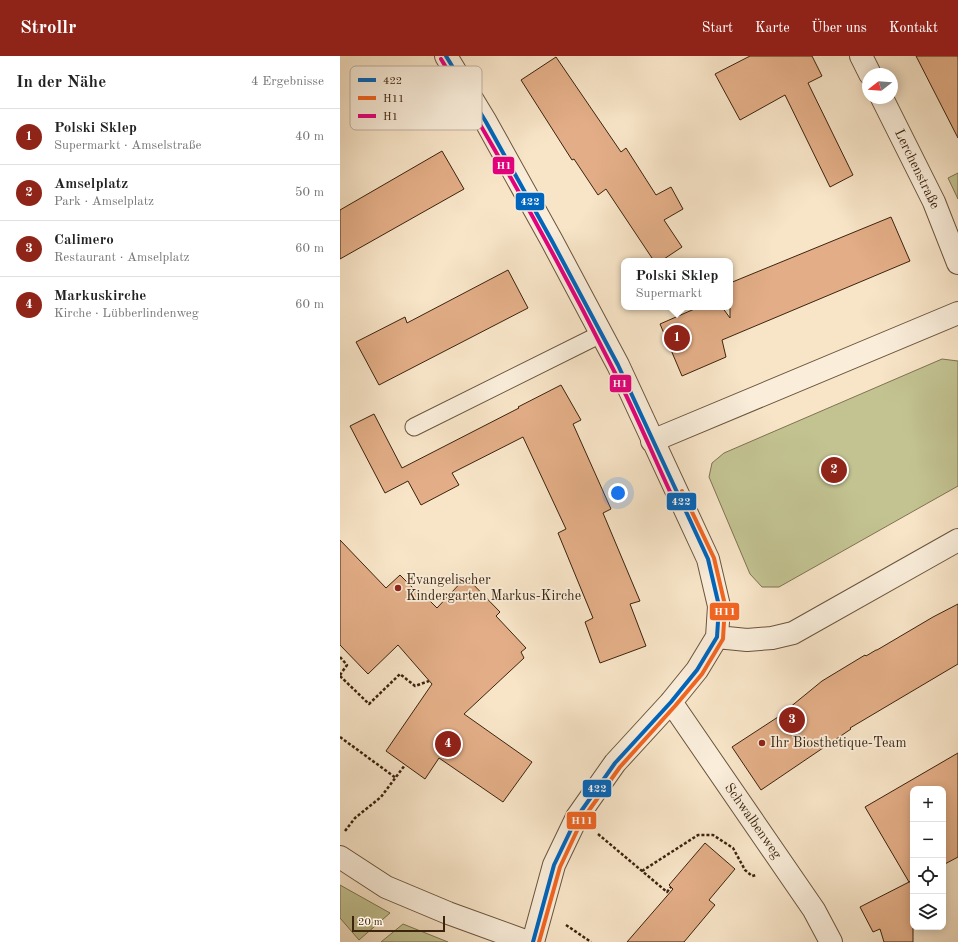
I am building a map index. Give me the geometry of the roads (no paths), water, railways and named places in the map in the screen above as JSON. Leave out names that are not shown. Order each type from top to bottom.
[{"type":"street","points":[[446,56],[452,66]]},
{"type":"street","points":[[861,56],[867,68]]},
{"type":"street","name":"Lerchenstraße","points":[[885,104],[934,202],[958,263]]},
{"type":"street","points":[[482,118],[552,241],[618,365],[708,559],[719,606],[717,636],[697,670],[671,702],[615,763],[577,817],[554,865],[533,942]]},
{"type":"street","points":[[652,441],[958,313]]},
{"type":"street","points":[[717,636],[747,640],[772,638],[794,633],[958,540]]},
{"type":"street","name":"Schwalbenweg","points":[[671,702],[814,910],[831,942]]},
{"type":"street","points":[[340,857],[392,889],[448,913],[528,942]]},
{"type":"lane","points":[[414,427],[601,334]]},
{"type":"place","name":"Polski Sklep","points":[[677,338]]},
{"type":"place","name":"Amselplatz","points":[[834,470]]},
{"type":"place","name":"Evangelischer Kindergarten Markus-Kirche","points":[[398,588]]},
{"type":"place","name":"Calimero","points":[[792,720]]},
{"type":"place","name":"Ihr Biosthetique-Team","points":[[762,743]]},
{"type":"place","name":"Markuskirche","points":[[448,744]]}]
